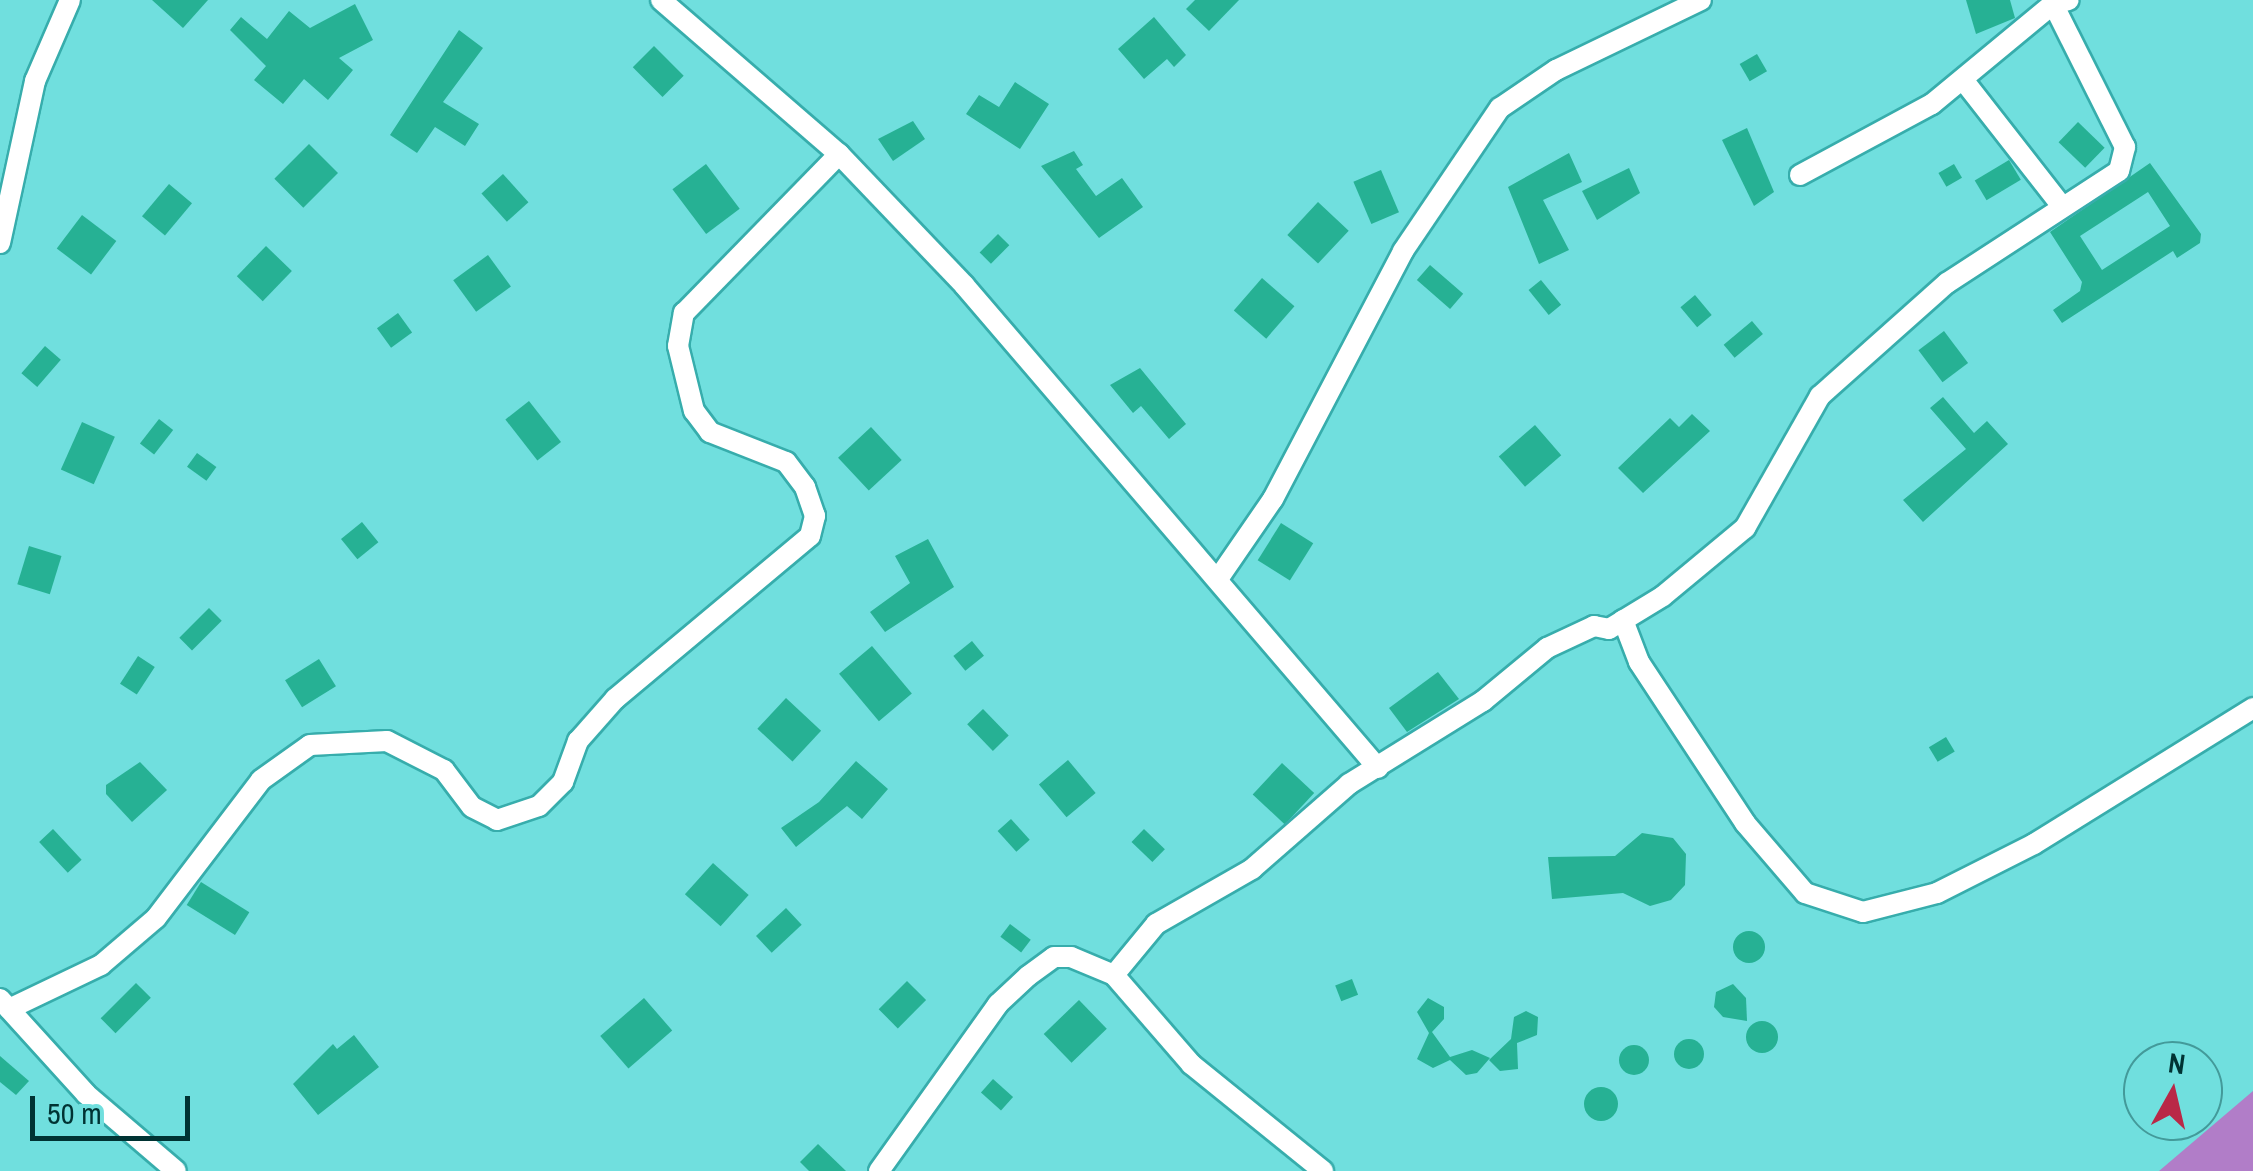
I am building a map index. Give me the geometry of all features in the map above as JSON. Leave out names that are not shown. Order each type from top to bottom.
[{"type":"street","points":[[0,243],[35,81],[70,0]]},
{"type":"street","points":[[661,0],[839,154],[964,285],[1220,576],[1378,768]]},
{"type":"street","points":[[1220,576],[1273,499],[1404,251],[1500,108],[1556,70],[1701,0]]},
{"type":"street","points":[[1114,976],[1156,924],[1252,869],[1349,784],[1483,701],[1547,648],[1624,620],[1736,539],[1820,396],[1946,283],[2060,204],[2120,171],[2126,156],[2061,2],[1964,81],[1800,176]]},
{"type":"street","points":[[1964,81],[2060,204]]},
{"type":"street","points":[[176,1171],[86,1094],[5,1004],[101,966],[156,918],[261,780],[310,745],[388,741],[444,770],[472,808],[497,820],[539,806],[563,782],[578,741],[615,699],[810,536],[816,516],[804,487],[786,462],[746,441],[710,432],[694,411],[678,346],[684,313],[839,154]]},
{"type":"street","points":[[1624,620],[1639,662],[1745,822],[1804,893],[1863,912],[1938,893],[2034,844],[2253,708]]},
{"type":"street","points":[[878,1171],[998,1004],[1054,957],[1114,976],[1192,1064],[1323,1171]]},
{"type":"shaded area","points":[[2253,1091],[2253,1171],[2159,1171],[2194,1141],[2223,1141],[2223,1117]]},
{"type":"building","points":[[152,0],[208,0],[183,28]]},
{"type":"building","points":[[1195,0],[1239,0],[1209,31],[1186,9]]},
{"type":"building","points":[[1966,0],[2010,0],[2015,18],[1976,34]]},
{"type":"building","points":[[355,4],[373,40],[339,58],[353,70],[328,100],[304,79],[283,104],[254,80],[266,66],[230,30],[241,17],[267,39],[289,11],[310,28]]},
{"type":"building","points":[[1154,17],[1186,55],[1174,67],[1167,59],[1144,79],[1118,49]]},
{"type":"building","points":[[459,30],[483,48],[443,102],[479,124],[465,146],[435,127],[417,153],[390,135]]},
{"type":"building","points":[[654,46],[684,76],[662,97],[633,67]]},
{"type":"building","points":[[1757,54],[1767,71],[1750,81],[1740,64]]},
{"type":"building","points":[[1015,82],[1049,104],[1020,149],[966,114],[979,95],[999,107]]},
{"type":"building","points":[[913,121],[925,139],[893,161],[878,139]]},
{"type":"building","points":[[2078,122],[2105,148],[2085,168],[2059,142]]},
{"type":"building","points":[[1747,128],[1774,192],[1754,206],[1722,140]]},
{"type":"building","points":[[309,144],[338,173],[303,208],[274,179]]},
{"type":"building","points":[[1074,151],[1083,165],[1076,169],[1096,196],[1122,178],[1143,207],[1099,238],[1041,166]]},
{"type":"building","points":[[1569,153],[1582,182],[1543,200],[1569,250],[1539,264],[1508,187]]},
{"type":"building","points":[[2009,160],[2021,180],[1987,200],[1975,181]]},
{"type":"building","points":[[2150,163],[2201,234],[2200,243],[2177,258],[2173,251],[2062,323],[2053,310],[2080,291],[2082,282],[2050,232]],"holes":[[[2148,192],[2170,226],[2102,270],[2080,236]]]},
{"type":"building","points":[[706,164],[740,209],[706,234],[672,189]]},
{"type":"building","points":[[1954,164],[1962,178],[1946,187],[1938,173]]},
{"type":"building","points":[[1629,168],[1640,193],[1597,220],[1582,191]]},
{"type":"building","points":[[1381,170],[1399,212],[1371,224],[1353,182]]},
{"type":"building","points":[[503,174],[528,202],[507,222],[481,193]]},
{"type":"building","points":[[169,184],[192,203],[165,235],[142,216]]},
{"type":"building","points":[[1318,202],[1349,231],[1318,264],[1287,235]]},
{"type":"building","points":[[82,215],[116,241],[91,274],[57,249]]},
{"type":"building","points":[[998,234],[1009,245],[991,264],[980,252]]},
{"type":"building","points":[[266,246],[292,271],[263,301],[237,276]]},
{"type":"building","points":[[488,255],[511,287],[476,312],[453,280]]},
{"type":"building","points":[[1430,265],[1463,294],[1450,309],[1417,280]]},
{"type":"building","points":[[1262,278],[1294,306],[1266,339],[1234,310]]},
{"type":"building","points":[[1541,280],[1561,305],[1549,315],[1529,290]]},
{"type":"building","points":[[1695,295],[1712,315],[1697,327],[1680,307]]},
{"type":"building","points":[[398,313],[412,332],[391,348],[377,328]]},
{"type":"building","points":[[1752,321],[1763,334],[1735,358],[1724,345]]},
{"type":"building","points":[[1944,331],[1968,363],[1943,382],[1918,350]]},
{"type":"building","points":[[45,346],[61,360],[37,387],[21,373]]},
{"type":"building","points":[[1140,368],[1186,424],[1169,439],[1141,406],[1133,413],[1110,385]]},
{"type":"building","points":[[1943,397],[1974,433],[1987,421],[2008,444],[1923,522],[1903,500],[1966,449],[1930,408]]},
{"type":"building","points":[[529,401],[561,442],[537,460],[505,419]]},
{"type":"building","points":[[1692,414],[1710,431],[1643,493],[1618,468],[1670,418],[1679,427]]},
{"type":"building","points":[[159,419],[173,430],[154,455],[140,443]]},
{"type":"building","points":[[82,422],[115,437],[94,484],[61,470]]},
{"type":"building","points":[[1535,425],[1561,455],[1525,487],[1499,456]]},
{"type":"building","points":[[871,427],[902,460],[869,491],[838,458]]},
{"type":"building","points":[[197,453],[216,467],[206,481],[187,467]]},
{"type":"building","points":[[362,522],[378,542],[357,559],[341,539]]},
{"type":"building","points":[[1281,523],[1313,543],[1290,580],[1258,560]]},
{"type":"building","points":[[928,539],[954,587],[885,632],[870,612],[910,583],[895,556]]},
{"type":"building","points":[[29,546],[62,556],[50,594],[17,584]]},
{"type":"building","points":[[209,608],[222,621],[192,650],[179,638]]},
{"type":"building","points":[[972,641],[984,656],[965,671],[953,656]]},
{"type":"building","points":[[872,646],[912,693],[879,721],[839,674]]},
{"type":"building","points":[[138,656],[155,667],[137,695],[120,684]]},
{"type":"building","points":[[319,659],[336,686],[302,707],[285,680]]},
{"type":"building","points":[[1438,672],[1459,699],[1407,732],[1389,708]]},
{"type":"building","points":[[786,698],[821,731],[792,761],[757,729]]},
{"type":"building","points":[[983,709],[1009,736],[993,751],[967,724]]},
{"type":"building","points":[[1946,737],[1955,752],[1938,762],[1929,747]]},
{"type":"building","points":[[1068,760],[1096,793],[1067,817],[1039,784]]},
{"type":"building","points":[[856,761],[888,789],[862,819],[847,806],[796,847],[781,828],[819,802]]},
{"type":"building","points":[[140,762],[167,790],[132,822],[106,794],[106,785]]},
{"type":"building","points":[[1282,763],[1314,793],[1285,824],[1253,794]]},
{"type":"building","points":[[1011,819],[1030,840],[1016,852],[998,831]]},
{"type":"building","points":[[53,829],[82,860],[68,873],[39,842]]},
{"type":"building","points":[[1144,829],[1165,849],[1152,862],[1131,842]]},
{"type":"building","points":[[1642,833],[1673,838],[1686,854],[1685,885],[1671,900],[1650,906],[1623,893],[1552,899],[1548,857],[1615,856]]},
{"type":"building","points":[[713,863],[749,895],[721,926],[685,894]]},
{"type":"building","points":[[201,882],[249,912],[235,935],[187,905]]},
{"type":"building","points":[[786,908],[802,925],[772,953],[756,936]]},
{"type":"building","points":[[1010,924],[1031,940],[1021,952],[1000,937]]},
{"type":"building","points":[[1749,931],[1760,936],[1765,947],[1760,958],[1749,963],[1738,958],[1733,947],[1738,936]]},
{"type":"building","points":[[1352,979],[1358,995],[1341,1001],[1335,985]]},
{"type":"building","points":[[907,981],[926,1000],[898,1028],[879,1009]]},
{"type":"building","points":[[136,983],[151,998],[115,1033],[101,1018]]},
{"type":"building","points":[[1733,984],[1746,998],[1747,1021],[1723,1017],[1714,1007],[1716,992]]},
{"type":"building","points":[[644,998],[672,1030],[628,1069],[600,1036]]},
{"type":"building","points":[[1428,998],[1444,1007],[1444,1019],[1432,1032],[1450,1057],[1472,1050],[1490,1058],[1477,1073],[1466,1075],[1450,1060],[1433,1068],[1417,1059],[1429,1033],[1417,1012]]},
{"type":"building","points":[[1079,1000],[1107,1029],[1072,1063],[1044,1034]]},
{"type":"building","points":[[1526,1011],[1538,1017],[1537,1035],[1517,1043],[1518,1069],[1500,1071],[1489,1060],[1511,1039],[1514,1017]]},
{"type":"building","points":[[1762,1021],[1774,1025],[1778,1037],[1774,1049],[1762,1053],[1750,1049],[1746,1037],[1750,1025]]},
{"type":"building","points":[[354,1035],[379,1067],[318,1115],[293,1084],[333,1044],[337,1049]]},
{"type":"building","points":[[1689,1039],[1700,1043],[1704,1054],[1700,1065],[1689,1069],[1678,1065],[1674,1054],[1678,1043]]},
{"type":"building","points":[[1634,1045],[1645,1049],[1649,1060],[1645,1071],[1634,1075],[1623,1071],[1619,1060],[1623,1049]]},
{"type":"building","points":[[0,1056],[29,1081],[16,1095],[0,1082]]},
{"type":"building","points":[[993,1079],[1013,1097],[1001,1110],[981,1092]]},
{"type":"building","points":[[1601,1087],[1613,1092],[1618,1104],[1613,1116],[1601,1121],[1589,1116],[1584,1104],[1589,1092]]},
{"type":"building","points":[[818,1144],[846,1171],[809,1171],[800,1162]]}]
